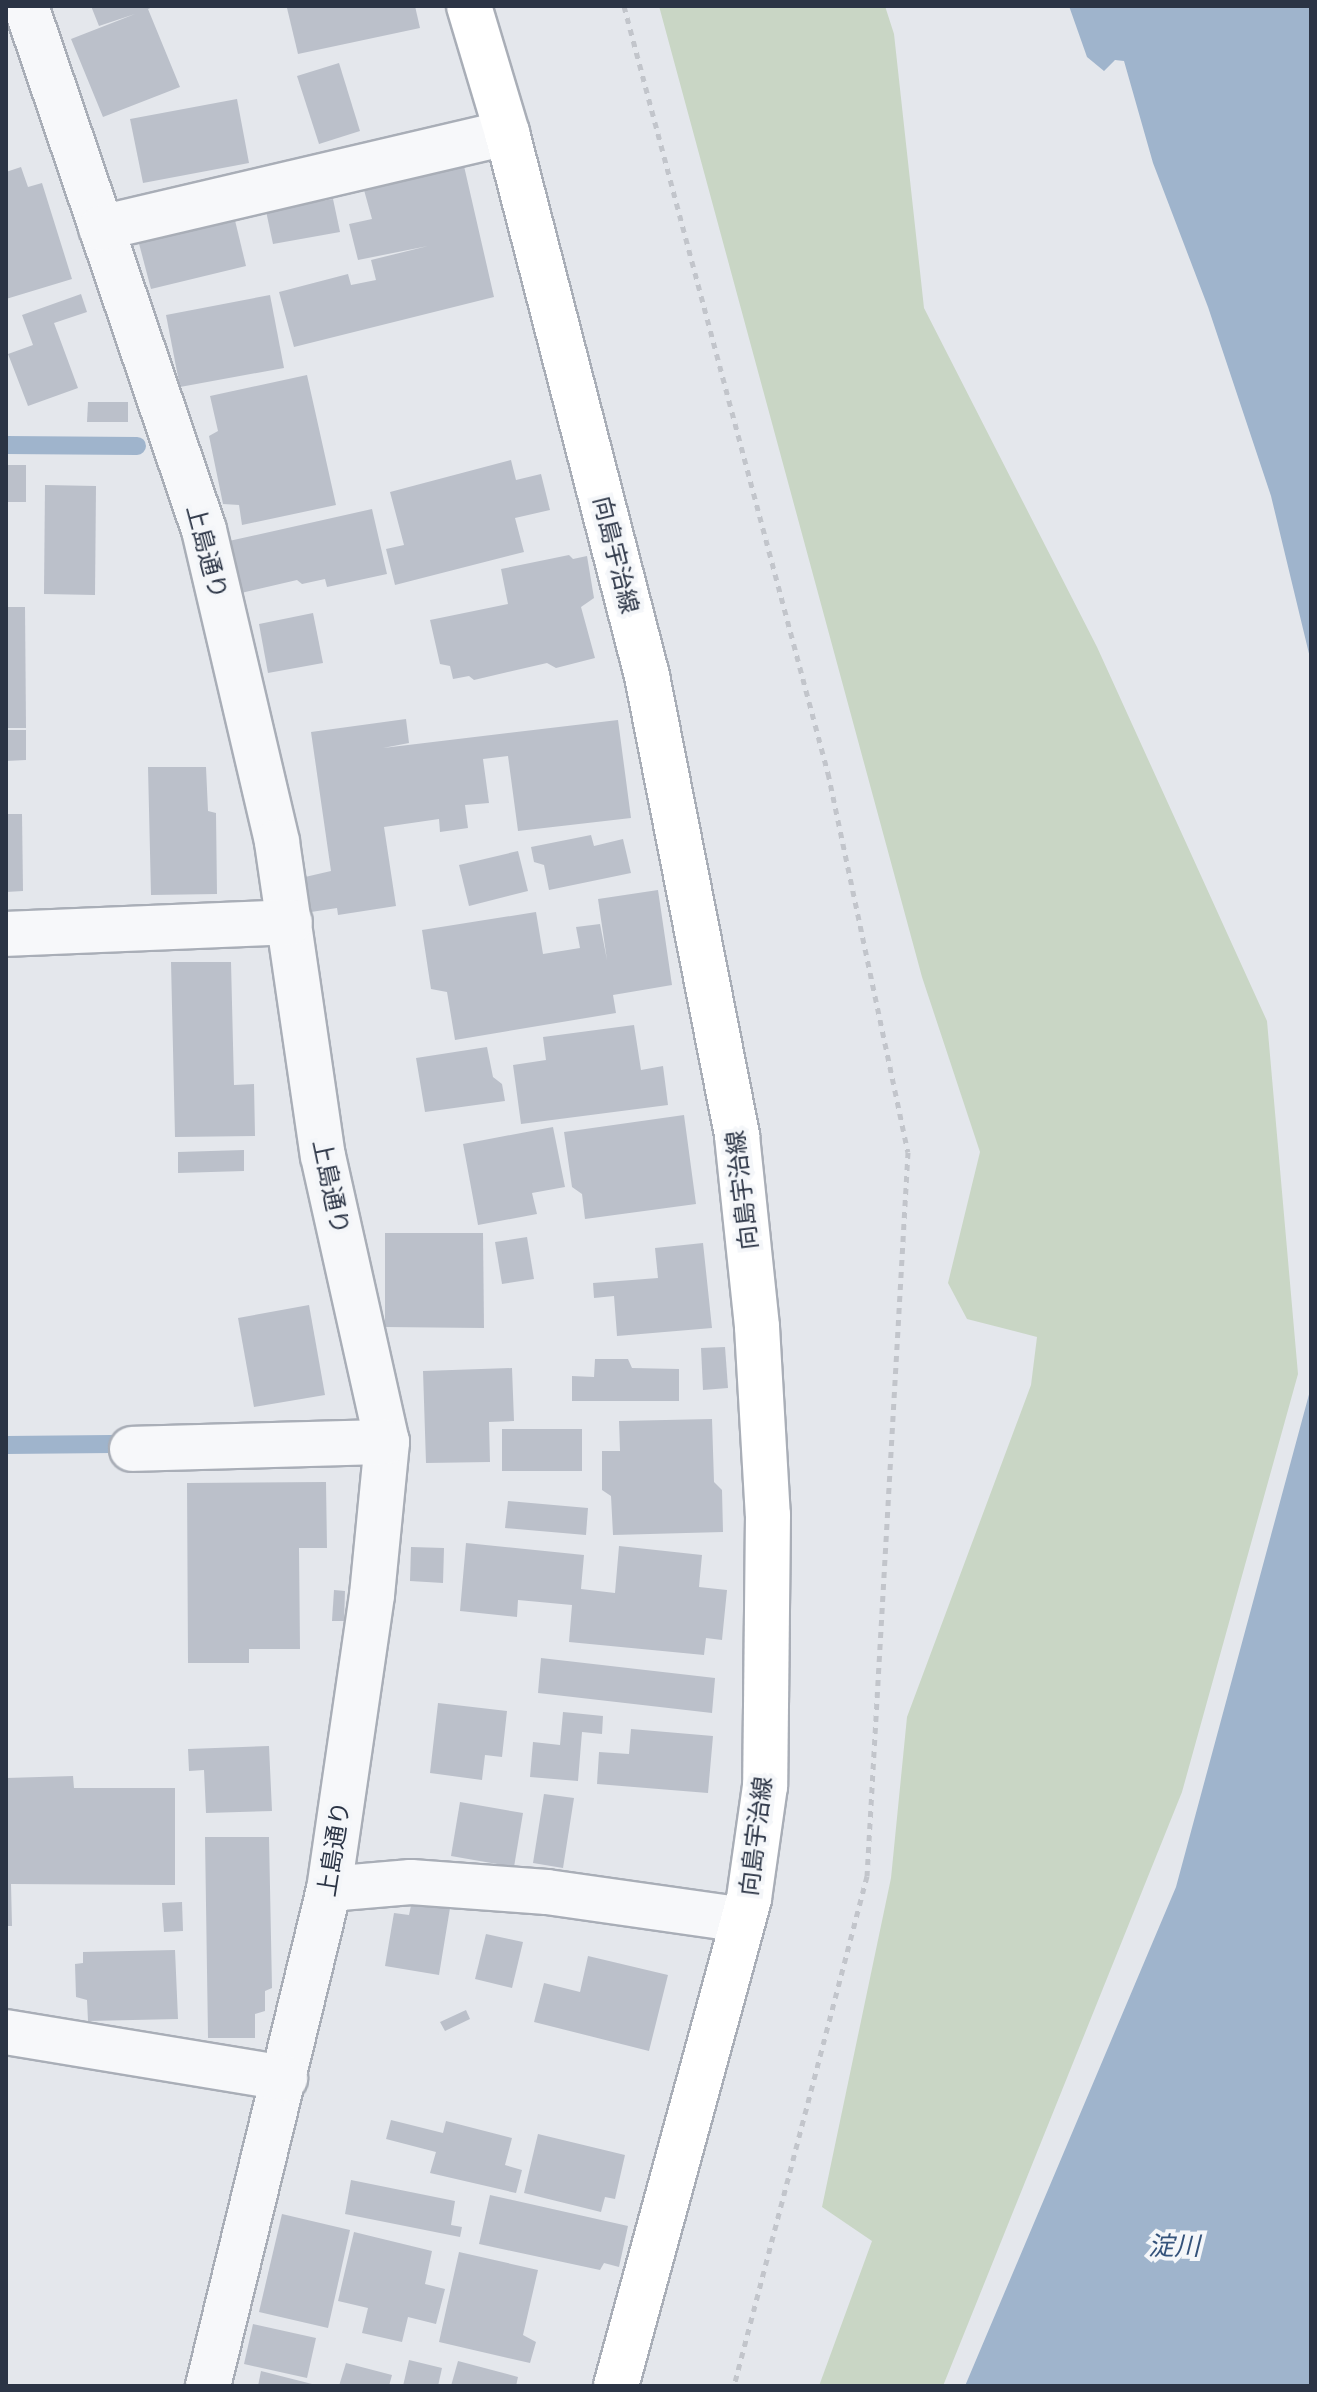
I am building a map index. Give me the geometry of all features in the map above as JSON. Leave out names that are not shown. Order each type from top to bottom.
[{"type":"main road","name":"向島宇治線","points":[[469,6],[507,133],[647,676],[737,1136],[757,1327],[768,1515],[765,1786],[743,1920],[616,2386]]},
{"type":"street","name":"上島通り","points":[[26,6],[204,530],[277,842],[323,1156],[387,1442],[372,1595],[329,1889],[208,2386]]},
{"type":"street","points":[[101,228],[507,133]]},
{"type":"street","points":[[6,934],[290,922]]},
{"type":"street","points":[[132,1449],[387,1442]]},
{"type":"street","points":[[329,1889],[411,1882],[532,1891],[743,1920]]},
{"type":"street","points":[[6,2032],[285,2078]]},
{"type":"path","points":[[624,6],[828,773],[908,1152],[867,1876],[734,2386]]},
{"type":"green space","points":[[659,6],[885,6],[894,34],[924,308],[1097,647],[1267,1021],[1298,1374],[1182,1792],[943,2386],[819,2386],[872,2241],[822,2207],[891,1878],[907,1717],[1031,1385],[1037,1337],[967,1319],[948,1283],[980,1152],[922,977]]},
{"type":"water","points":[[1069,6],[1311,6],[1311,662],[1271,496],[1208,307],[1153,163],[1124,61],[1115,60],[1104,71],[1087,57]]},
{"type":"water","name":"淀川","points":[[1311,1387],[1311,2386],[965,2386],[1176,1887]]},
{"type":"building","points":[[91,6],[155,6],[148,9],[180,87],[103,117],[71,39],[135,14],[99,26]]},
{"type":"building","points":[[415,6],[420,28],[298,54],[287,8]]},
{"type":"building","points":[[339,63],[360,131],[319,144],[297,76]]},
{"type":"building","points":[[237,99],[249,163],[143,183],[130,119]]},
{"type":"building","points":[[464,166],[494,297],[294,347],[279,292],[348,274],[351,285],[376,280],[371,260],[428,246],[358,260],[349,224],[372,219],[364,190]]},
{"type":"building","points":[[21,167],[28,187],[42,183],[72,279],[6,299],[6,172]]},
{"type":"building","points":[[333,199],[340,232],[273,244],[266,211]]},
{"type":"building","points":[[233,212],[246,266],[151,289],[137,236]]},
{"type":"building","points":[[81,294],[87,312],[54,323],[78,388],[28,406],[8,354],[33,345],[22,315]]},
{"type":"building","points":[[270,295],[284,368],[180,387],[166,315]]},
{"type":"building","points":[[307,375],[336,505],[242,525],[239,505],[223,504],[209,436],[218,431],[210,396]]},
{"type":"building","points":[[88,402],[128,402],[128,422],[87,422]]},
{"type":"building","points":[[511,460],[516,480],[541,474],[550,510],[515,518],[524,552],[395,585],[386,549],[404,545],[390,492]]},
{"type":"building","points":[[6,465],[26,465],[26,502],[6,502]]},
{"type":"building","points":[[45,485],[96,486],[95,595],[44,594]]},
{"type":"building","points":[[372,509],[387,574],[327,587],[325,579],[302,584],[297,580],[241,593],[229,541]]},
{"type":"building","points":[[569,555],[573,559],[587,556],[594,598],[581,607],[595,658],[556,668],[547,663],[474,680],[469,676],[453,679],[450,666],[440,664],[430,620],[508,604],[501,569]]},
{"type":"building","points":[[6,607],[25,607],[26,728],[6,728]]},
{"type":"building","points":[[313,613],[323,663],[268,673],[259,624]]},
{"type":"building","points":[[406,719],[409,743],[383,748],[618,720],[631,818],[518,831],[508,756],[483,759],[489,803],[465,805],[468,828],[440,832],[439,819],[384,827],[396,906],[338,915],[337,908],[311,912],[305,877],[331,871],[311,732]]},
{"type":"building","points":[[6,730],[26,730],[26,760],[6,761]]},
{"type":"building","points":[[148,767],[206,767],[208,811],[216,813],[217,894],[151,895]]},
{"type":"building","points":[[6,814],[22,814],[23,891],[6,892]]},
{"type":"building","points":[[591,835],[594,846],[623,839],[631,873],[549,890],[544,865],[534,862],[531,847]]},
{"type":"building","points":[[518,851],[528,891],[469,906],[459,865]]},
{"type":"building","points":[[658,890],[672,985],[613,995],[616,1013],[455,1040],[447,992],[431,989],[422,930],[536,912],[543,954],[580,948],[576,927],[600,924],[607,960],[598,899]]},
{"type":"building","points":[[171,962],[231,962],[234,1085],[254,1084],[255,1136],[175,1137]]},
{"type":"building","points":[[634,1025],[641,1070],[663,1066],[668,1105],[521,1124],[513,1065],[546,1060],[543,1037]]},
{"type":"building","points":[[487,1047],[493,1077],[502,1084],[505,1101],[425,1112],[416,1058]]},
{"type":"building","points":[[684,1115],[696,1204],[585,1219],[582,1194],[572,1187],[564,1132]]},
{"type":"building","points":[[553,1127],[565,1187],[532,1193],[537,1214],[478,1225],[463,1144]]},
{"type":"building","points":[[244,1150],[244,1171],[178,1173],[178,1152]]},
{"type":"building","points":[[385,1233],[483,1233],[484,1328],[385,1327]]},
{"type":"building","points":[[527,1237],[534,1279],[502,1284],[495,1242]]},
{"type":"building","points":[[703,1243],[712,1328],[617,1336],[614,1296],[594,1298],[593,1283],[658,1278],[655,1248]]},
{"type":"building","points":[[309,1305],[325,1395],[254,1407],[238,1318]]},
{"type":"building","points":[[725,1347],[728,1388],[703,1390],[701,1348]]},
{"type":"building","points":[[595,1359],[628,1359],[632,1368],[679,1369],[679,1401],[572,1401],[572,1376],[594,1377]]},
{"type":"building","points":[[512,1368],[514,1421],[489,1422],[490,1462],[426,1463],[423,1371]]},
{"type":"building","points":[[712,1419],[714,1482],[722,1490],[723,1532],[613,1535],[611,1496],[602,1490],[602,1451],[620,1451],[619,1421]]},
{"type":"building","points":[[502,1429],[582,1429],[582,1471],[502,1471]]},
{"type":"building","points":[[326,1482],[327,1548],[299,1548],[300,1649],[249,1649],[249,1663],[188,1663],[187,1483]]},
{"type":"building","points":[[508,1501],[588,1508],[586,1535],[505,1528]]},
{"type":"building","points":[[466,1543],[584,1555],[581,1589],[615,1593],[619,1546],[702,1555],[699,1587],[727,1590],[722,1640],[706,1638],[704,1655],[569,1642],[572,1605],[518,1600],[517,1617],[460,1611]]},
{"type":"building","points":[[411,1547],[444,1548],[443,1583],[410,1581]]},
{"type":"building","points":[[334,1590],[345,1591],[344,1621],[332,1621]]},
{"type":"building","points":[[541,1658],[715,1678],[712,1713],[538,1693]]},
{"type":"building","points":[[438,1703],[507,1711],[502,1757],[485,1755],[482,1780],[430,1773]]},
{"type":"building","points":[[563,1712],[603,1716],[602,1734],[582,1732],[578,1781],[530,1777],[533,1742],[560,1745]]},
{"type":"building","points":[[631,1729],[713,1736],[708,1793],[597,1784],[599,1752],[629,1754]]},
{"type":"building","points":[[269,1746],[272,1811],[206,1813],[204,1770],[189,1771],[188,1749]]},
{"type":"building","points":[[73,1776],[74,1788],[175,1788],[175,1885],[11,1884],[12,1926],[6,1926],[6,1778]]},
{"type":"building","points":[[544,1794],[574,1798],[563,1868],[533,1863]]},
{"type":"building","points":[[460,1802],[523,1813],[514,1867],[451,1856]]},
{"type":"building","points":[[205,1837],[269,1837],[272,1988],[265,1991],[265,2011],[255,2014],[255,2038],[208,2038]]},
{"type":"building","points":[[413,1896],[451,1902],[439,1975],[385,1966],[394,1913],[409,1915]]},
{"type":"building","points":[[182,1902],[183,1931],[164,1932],[162,1903]]},
{"type":"building","points":[[486,1934],[523,1942],[512,1988],[475,1979]]},
{"type":"building","points":[[175,1950],[178,2019],[88,2021],[87,2000],[76,1997],[75,1964],[83,1963],[83,1952]]},
{"type":"building","points":[[588,1956],[668,1975],[649,2051],[534,2022],[544,1983],[580,1992]]},
{"type":"building","points":[[466,2010],[470,2019],[445,2031],[440,2022]]},
{"type":"building","points":[[391,2120],[443,2133],[446,2121],[512,2138],[505,2165],[522,2170],[516,2193],[430,2173],[436,2152],[386,2139]]},
{"type":"building","points":[[538,2134],[625,2155],[615,2199],[605,2197],[601,2212],[524,2193]]},
{"type":"building","points":[[351,2180],[455,2201],[451,2225],[462,2227],[460,2237],[345,2214]]},
{"type":"building","points":[[490,2195],[628,2226],[619,2267],[604,2263],[600,2270],[479,2244]]},
{"type":"building","points":[[282,2214],[350,2230],[328,2328],[259,2312]]},
{"type":"building","points":[[354,2232],[432,2251],[425,2284],[445,2289],[436,2324],[408,2317],[402,2342],[362,2333],[368,2308],[338,2301]]},
{"type":"building","points":[[459,2252],[538,2270],[523,2335],[536,2342],[530,2363],[439,2342]]},
{"type":"building","points":[[253,2324],[316,2338],[307,2378],[244,2364]]},
{"type":"building","points":[[409,2360],[442,2368],[438,2386],[403,2386]]},
{"type":"building","points":[[458,2361],[518,2377],[516,2386],[451,2386]]},
{"type":"building","points":[[346,2363],[392,2375],[389,2386],[339,2386]]},
{"type":"building","points":[[261,2371],[316,2385],[316,2386],[258,2386]]},
{"type":"waterway","points":[[6,445],[137,446]]},
{"type":"waterway","points":[[6,1445],[112,1444]]}]
